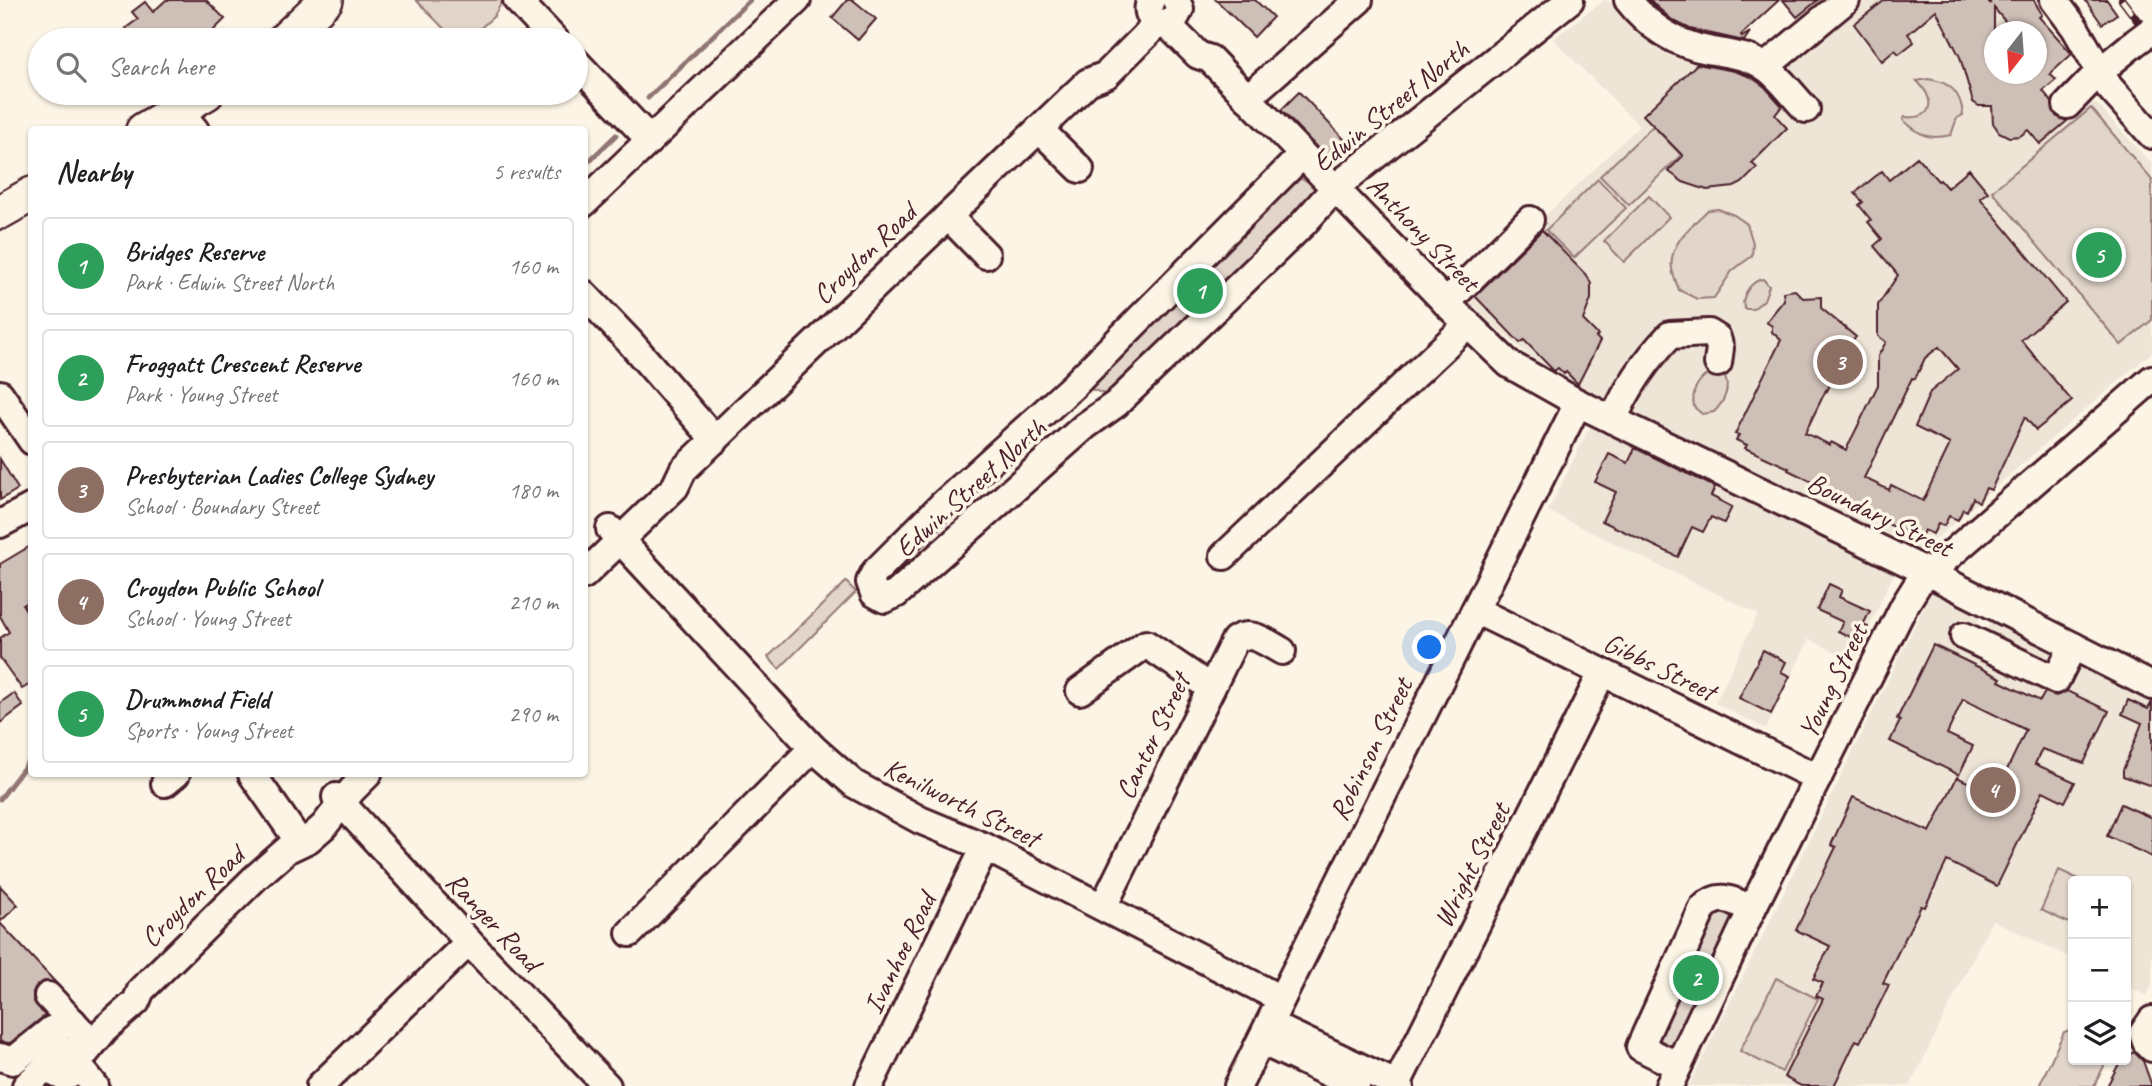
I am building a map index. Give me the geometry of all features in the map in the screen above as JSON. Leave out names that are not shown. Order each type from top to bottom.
[{"type":"main road","points":[[297,28],[326,0]]},
{"type":"main road","points":[[160,126],[186,120],[198,105]]},
{"type":"main road","points":[[0,212],[28,196]]},
{"type":"street","points":[[517,0],[544,28]]},
{"type":"street","points":[[588,199],[797,0]]},
{"type":"street","points":[[1247,98],[1359,0]]},
{"type":"street","name":"Edwin Street North","points":[[1302,155],[1073,386],[943,504],[875,572],[870,582],[874,593],[885,599],[896,594],[1085,426],[1116,404],[1336,187],[1570,0]]},
{"type":"street","points":[[1629,0],[1637,12],[1665,35],[1685,44],[1741,55],[1765,67],[1805,109]]},
{"type":"street","points":[[1765,67],[1846,0]]},
{"type":"street","points":[[2054,0],[2075,28],[2109,87],[2152,135]]},
{"type":"street","name":"Anthony Street","points":[[1164,8],[1187,27],[1205,47],[1210,60],[1446,303],[1509,364],[1578,403]]},
{"type":"street","name":"Croydon Road","points":[[588,570],[665,476],[684,470],[1088,82],[1106,75],[1164,8]]},
{"type":"street","points":[[2067,104],[2099,72],[2142,38]]},
{"type":"street","points":[[588,75],[650,140]]},
{"type":"street","points":[[1039,129],[1080,169]]},
{"type":"street","points":[[948,216],[986,255]]},
{"type":"street","points":[[1446,303],[1530,220]]},
{"type":"street","points":[[588,298],[715,440]]},
{"type":"street","points":[[1224,556],[1468,324]]},
{"type":"street","points":[[1613,420],[1626,390],[1654,351],[1670,335],[1709,333],[1717,338],[1720,348],[1718,363]]},
{"type":"street","name":"Young Street","points":[[1673,1076],[1752,909],[1904,606],[1919,582],[2152,379]]},
{"type":"street","points":[[1073,386],[1103,413]]},
{"type":"street","points":[[0,394],[18,433]]},
{"type":"street","name":"Boundary Street","points":[[1578,403],[1929,573],[2152,686]]},
{"type":"street","name":"Robinson Street","points":[[1238,1086],[1578,403]]},
{"type":"street","points":[[0,524],[28,509]]},
{"type":"street","name":"Croydon Road","points":[[588,551],[615,535]]},
{"type":"street","name":"Kenilworth Street","points":[[615,535],[813,748],[854,784],[920,820],[985,847],[1103,906],[1281,999]]},
{"type":"street","name":"Gibbs Street","points":[[1475,610],[1818,778]]},
{"type":"street","name":"Cantor Street","points":[[1103,906],[1235,640],[1242,636],[1253,636],[1282,651]]},
{"type":"street","points":[[1964,636],[2056,680],[2073,646]]},
{"type":"street","points":[[1080,691],[1146,644],[1211,688]]},
{"type":"street","name":"Wright Street","points":[[1398,1086],[1602,673]]},
{"type":"street","points":[[630,933],[813,748]]},
{"type":"street","points":[[255,777],[295,843]]},
{"type":"street","name":"Croydon Road","points":[[26,1086],[66,1070],[83,1033],[104,1029],[136,1002],[141,990],[255,878],[295,843],[324,826],[349,791]]},
{"type":"street","name":"Ranger Road","points":[[349,791],[469,942],[607,1086]]},
{"type":"street","name":"Ivanhoe Road","points":[[869,1086],[985,847]]},
{"type":"street","points":[[1673,1076],[1640,1047],[1703,908],[1711,900],[1723,898],[1752,909]]},
{"type":"street","points":[[320,1086],[469,942]]},
{"type":"street","points":[[48,996],[83,1033]]},
{"type":"street","points":[[2152,1020],[2143,1032],[2146,1042],[2152,1048]]},
{"type":"street","points":[[0,1058],[13,1061],[51,1030],[83,1033]]},
{"type":"street","points":[[1265,1032],[1398,1086]]},
{"type":"street","points":[[1265,1032],[1356,1086]]},
{"type":"street","points":[[66,1070],[95,1086]]},
{"type":"shaded area","points":[[416,0],[503,0],[494,16],[480,28],[443,28]]},
{"type":"shaded area","points":[[1607,0],[1648,42],[1678,54],[1781,61],[1859,0],[1995,0],[1991,4],[2005,21],[1984,21],[1984,84],[2047,84],[2047,70],[2056,80],[2043,92],[2067,120],[2087,104],[2097,104],[2152,164],[2152,352],[1895,571],[1853,661],[1809,639],[1766,729],[1715,703],[1758,614],[1548,511],[1603,400],[1553,373],[1461,297],[1639,126],[1553,39]]},
{"type":"shaded area","points":[[1928,79],[1949,86],[1960,101],[1963,115],[1957,118],[1951,135],[1925,135],[1903,120],[1905,117],[1915,117],[1927,112],[1929,101],[1917,81]]},
{"type":"shaded area","points":[[2091,108],[2152,180],[2152,320],[2121,345],[1992,191]]},
{"type":"shaded area","points":[[1653,126],[1681,155],[1629,205],[1600,176]]},
{"type":"shaded area","points":[[1300,179],[1311,181],[1316,192],[1310,203],[1122,383],[1104,394],[1091,389],[1089,380]]},
{"type":"shaded area","points":[[1598,179],[1626,208],[1574,258],[1546,230]]},
{"type":"shaded area","points":[[1649,196],[1669,217],[1624,262],[1604,241]]},
{"type":"shaded area","points":[[1718,209],[1747,224],[1753,243],[1752,256],[1732,271],[1714,298],[1697,299],[1679,290],[1672,269],[1674,251],[1682,236],[1695,222],[1708,210]]},
{"type":"shaded area","points":[[1763,279],[1769,286],[1764,300],[1753,309],[1745,309],[1743,302],[1747,290],[1752,284]]},
{"type":"shaded area","points":[[1711,372],[1724,375],[1727,390],[1714,412],[1702,414],[1694,407],[1694,391],[1699,382]]},
{"type":"shaded area","points":[[846,582],[856,592],[779,669],[768,657]]},
{"type":"shaded area","points":[[1932,590],[1982,614],[1976,627],[1985,632],[1991,619],[2152,698],[2152,985],[2147,996],[2131,988],[2131,876],[2068,876],[2068,957],[1992,920],[1910,1086],[1689,1086]]},
{"type":"shaded area","points":[[2059,870],[2072,876],[2068,876],[2068,923],[2041,910]]},
{"type":"shaded area","points":[[1717,898],[1747,911],[1676,1060],[1646,1045]]},
{"type":"shaded area","points":[[1776,978],[1818,999],[1782,1072],[1740,1051]]},
{"type":"shaded area","points":[[2068,1031],[2068,1065],[2104,1065],[2094,1086],[2039,1086],[2064,1032]]},
{"type":"building","points":[[166,0],[206,0],[225,19],[216,28],[126,28],[138,19],[132,12],[145,2],[153,12]]},
{"type":"building","points":[[847,0],[853,0],[876,19],[858,40],[832,18]]},
{"type":"building","points":[[1216,0],[1255,0],[1273,17],[1254,37]]},
{"type":"building","points":[[1649,0],[1779,0],[1741,35],[1742,37],[1750,32],[1744,41],[1690,29],[1672,20]]},
{"type":"building","points":[[1783,0],[1818,0],[1797,17]]},
{"type":"building","points":[[1885,0],[1987,0],[1991,4],[1988,0],[2034,0],[2043,21],[2005,21],[1994,8],[1994,21],[1984,21],[1984,84],[2047,84],[2047,26],[2072,54],[2050,74],[2056,80],[2043,91],[2052,102],[2056,116],[2067,121],[2040,144],[2028,130],[2020,136],[2009,137],[1999,132],[1993,123],[1992,106],[1979,106],[1973,102],[1960,57],[1936,10],[1908,34],[1914,42],[1899,54],[1895,50],[1882,61],[1854,24]]},
{"type":"building","points":[[2085,0],[2107,0],[2117,14],[2102,24]]},
{"type":"building","points":[[1697,64],[1751,77],[1765,87],[1782,106],[1775,115],[1787,128],[1752,163],[1757,168],[1734,187],[1707,190],[1683,182],[1668,171],[1683,156],[1643,115]]},
{"type":"building","points":[[1299,92],[1344,139],[1326,157],[1281,110]]},
{"type":"building","points":[[1917,157],[1947,188],[1969,169],[1988,192],[1980,198],[2066,302],[2021,340],[2072,401],[2036,430],[2025,417],[1991,490],[1986,488],[1979,502],[1973,498],[1967,511],[1963,509],[1958,520],[1949,516],[1944,526],[1938,524],[1933,534],[1924,530],[1920,539],[1834,499],[1835,496],[1814,486],[1815,483],[1788,470],[1789,468],[1745,448],[1747,445],[1736,440],[1739,435],[1735,434],[1781,340],[1766,322],[1784,300],[1783,292],[1795,290],[1803,298],[1821,297],[1821,308],[1856,337],[1841,355],[1846,359],[1837,370],[1805,433],[1846,450],[1878,385],[1878,356],[1886,342],[1878,336],[1878,305],[1898,275],[1874,246],[1882,239],[1868,222],[1871,220],[1859,205],[1863,202],[1855,193],[1882,171],[1889,180]],"holes":[[[1939,347],[1958,369],[1930,392],[1915,427],[1950,444],[1923,501],[1891,485],[1889,490],[1864,478],[1912,378],[1915,379],[1925,358]]]},
{"type":"building","points":[[1542,230],[1588,277],[1591,284],[1591,299],[1583,320],[1598,335],[1596,337],[1600,341],[1578,384],[1566,372],[1564,374],[1558,368],[1554,371],[1524,340],[1520,343],[1475,296]]},
{"type":"building","points":[[1635,448],[1715,487],[1711,496],[1732,507],[1724,523],[1711,517],[1703,532],[1692,527],[1678,557],[1602,521],[1616,492],[1595,482],[1609,454],[1628,463]]},
{"type":"building","points":[[0,459],[18,489],[0,500]]},
{"type":"building","points":[[28,547],[28,602],[23,605],[28,613],[28,685],[22,689],[0,658],[0,638],[9,632],[0,616],[0,564]]},
{"type":"building","points":[[1829,584],[1842,590],[1839,597],[1870,611],[1863,625],[1868,627],[1861,642],[1838,631],[1843,622],[1817,610]]},
{"type":"building","points":[[1933,645],[2001,678],[1999,681],[2040,701],[2045,692],[2056,696],[2067,691],[2109,711],[2084,763],[2042,749],[2035,764],[2075,782],[2065,802],[2043,791],[1997,886],[1947,861],[1925,907],[1921,906],[1883,983],[1889,985],[1877,1009],[1860,1042],[1856,1040],[1834,1086],[1801,1086],[1784,1077],[1823,999],[1816,996],[1823,983],[1813,979],[1830,946],[1796,930],[1836,847],[1831,845],[1853,797],[1930,832],[1957,777],[1995,795],[2026,730],[1963,699],[1947,734],[1973,746],[1959,775],[1890,741],[1900,721],[1897,719]]},
{"type":"building","points":[[1763,650],[1786,662],[1781,672],[1790,676],[1771,714],[1739,698]]},
{"type":"building","points":[[14,693],[23,706],[0,723],[0,703]]},
{"type":"building","points":[[2128,700],[2148,709],[2152,702],[2152,786],[2123,776],[2142,723],[2122,714]]},
{"type":"building","points":[[2121,804],[2152,818],[2152,857],[2107,836]]},
{"type":"building","points":[[0,886],[18,905],[0,922]]},
{"type":"building","points":[[0,923],[57,984],[45,981],[37,985],[33,1000],[45,1016],[10,1043],[0,1042]]},
{"type":"building","points":[[2134,1052],[2143,1061],[2152,1086],[2107,1086],[2118,1065],[2131,1065],[2131,1054]]},
{"type":"waterway","points":[[648,98],[750,0]]},
{"type":"waterway","points":[[588,162],[616,135]]},
{"type":"waterway","points":[[0,799],[28,762]]},
{"type":"railway","points":[[2122,0],[2152,40]]},
{"type":"place","name":"Drummond Field","points":[[2099,255]]},
{"type":"place","name":"Bridges Reserve","points":[[1200,291]]},
{"type":"place","name":"Presbyterian Ladies College Sydney","points":[[1840,362]]},
{"type":"place","name":"Croydon Public School","points":[[1993,790]]},
{"type":"place","name":"Froggatt Crescent Reserve","points":[[1696,978]]}]
